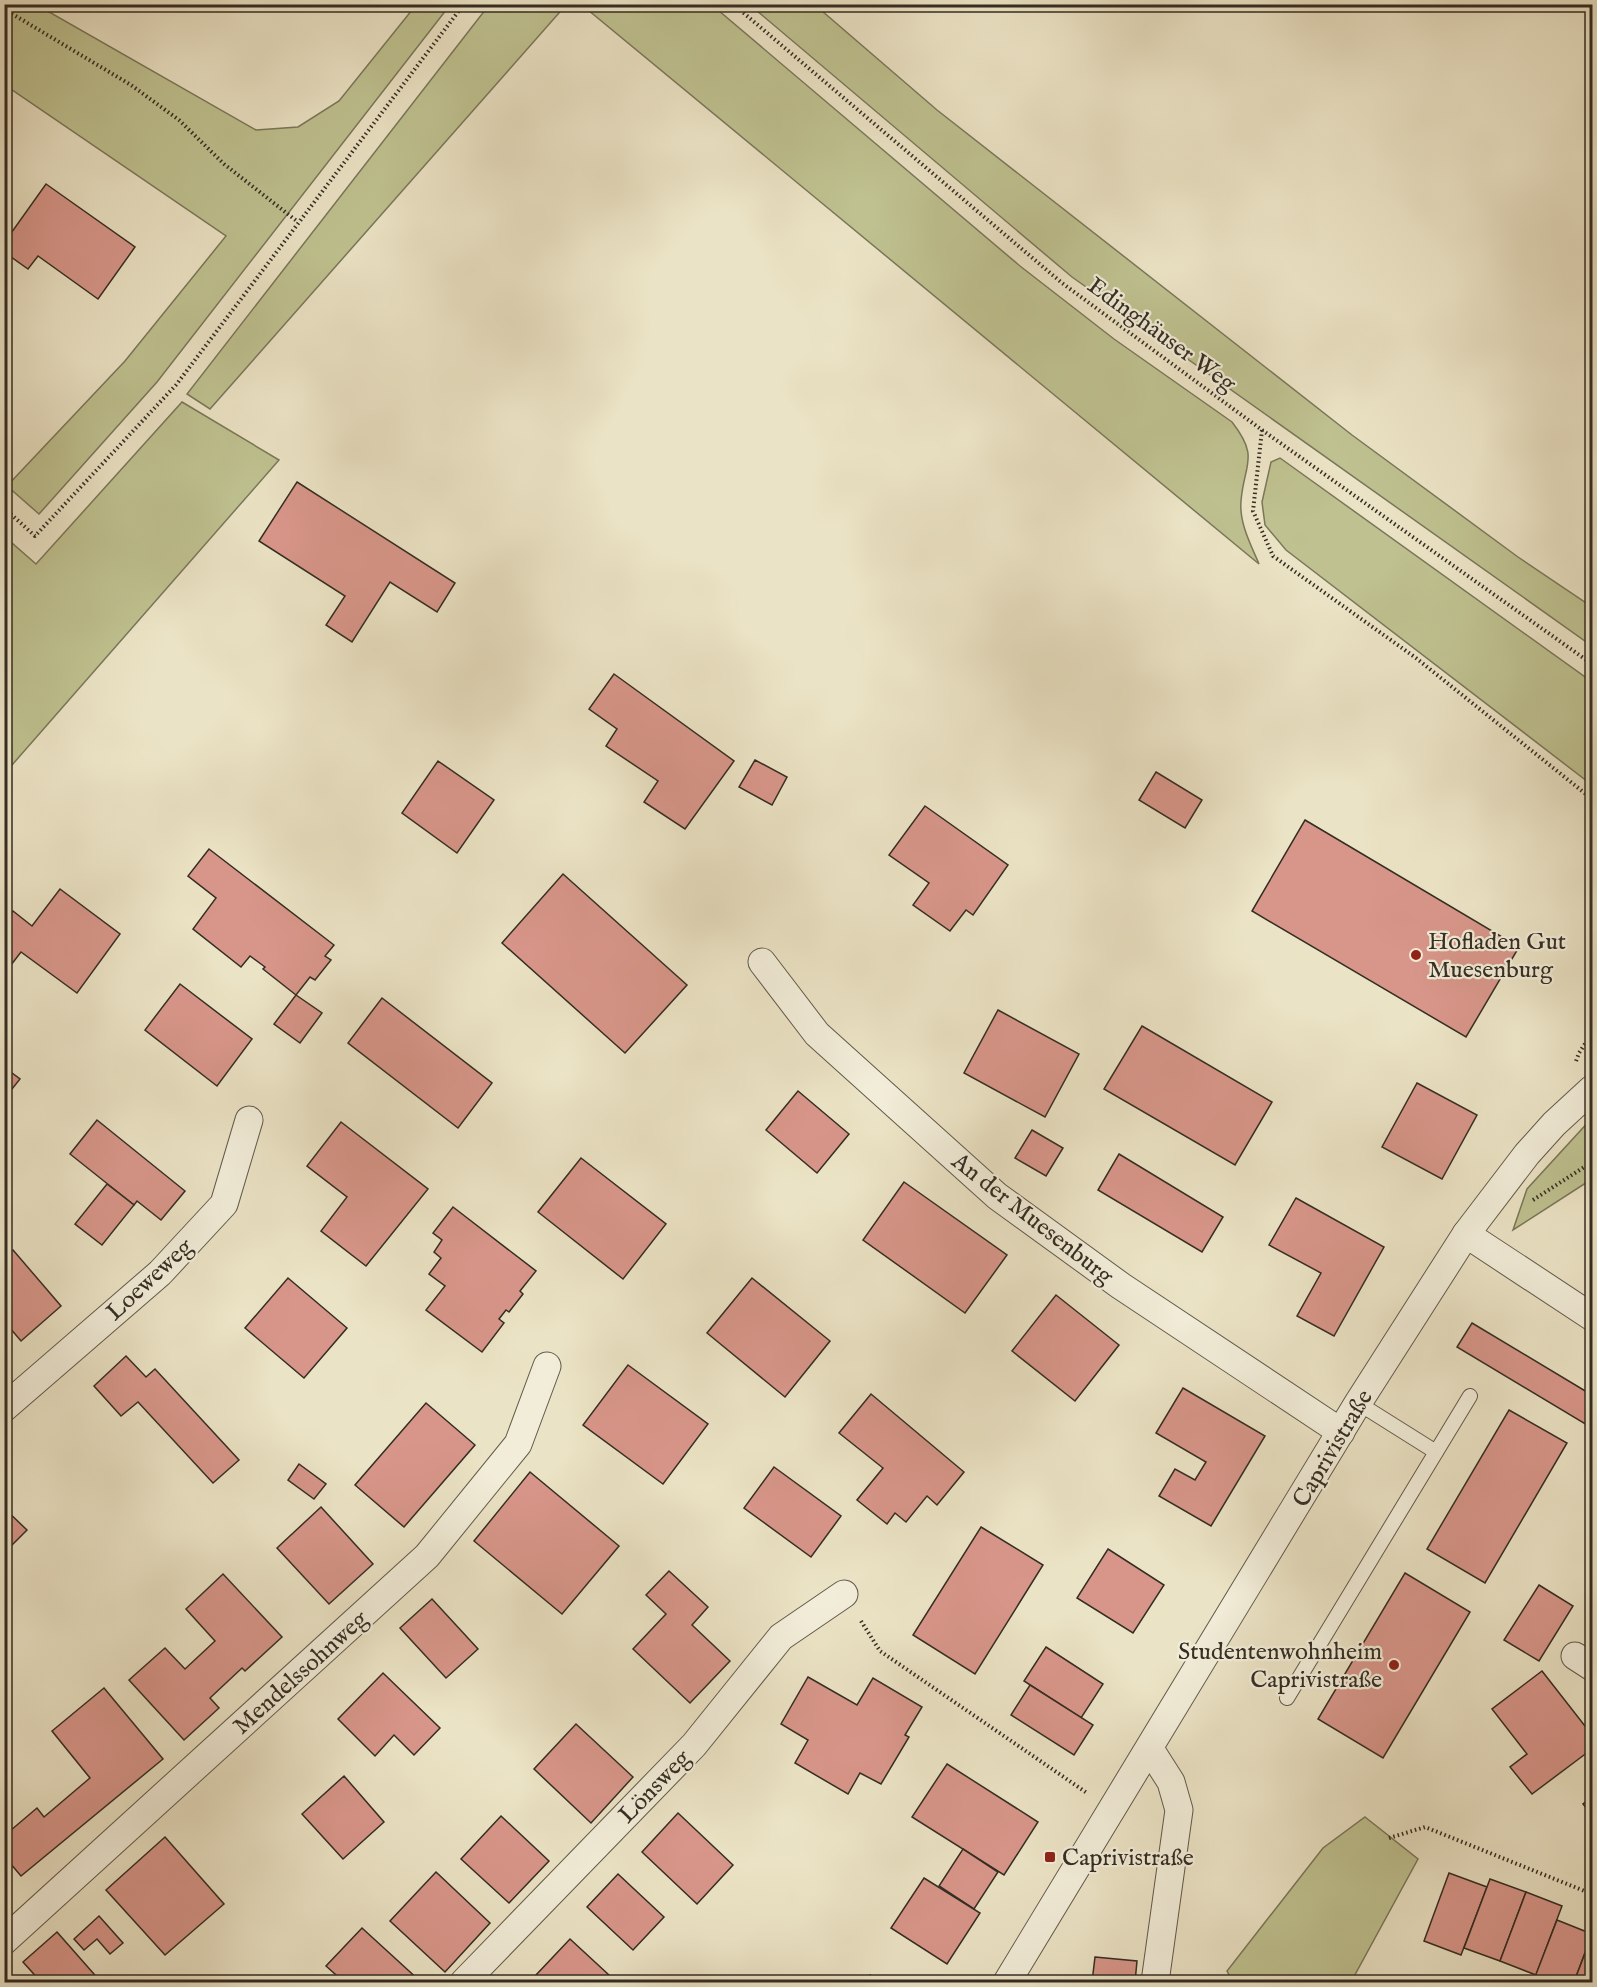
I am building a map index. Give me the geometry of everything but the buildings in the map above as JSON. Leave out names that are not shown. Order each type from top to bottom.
[{"type":"street","name":"An der Muesenburg","points":[[762,962],[817,1034],[997,1196],[1121,1286],[1341,1432]]},
{"type":"street","name":"Caprivistraße","points":[[1007,1983],[1358,1403],[1466,1234],[1527,1154],[1554,1124],[1593,1089]]},
{"type":"street","name":"Loeweweg","points":[[4,1408],[160,1273],[224,1204],[249,1120]]},
{"type":"street","points":[[1466,1234],[1593,1317]]},
{"type":"street","name":"Mendelssohnweg","points":[[4,1941],[427,1556],[518,1444],[548,1366]]},
{"type":"street","name":"Lönsweg","points":[[464,1983],[694,1745],[781,1637],[844,1594]]},
{"type":"street","points":[[1150,1749],[1171,1782],[1179,1810],[1155,1983]]},
{"type":"lane","points":[[1287,1698],[1470,1396]]},
{"type":"lane","points":[[1358,1403],[1436,1452]]},
{"type":"path","points":[[4,508],[35,536],[176,385],[464,4]]},
{"type":"path","name":"Edinghäuser Weg","points":[[733,4],[1062,283],[1262,430],[1593,664]]},
{"type":"path","points":[[4,9],[131,85],[179,120],[224,164],[298,222]]},
{"type":"path","points":[[1262,430],[1253,511],[1273,556],[1416,658],[1593,799]]},
{"type":"path","points":[[844,1594],[880,1651],[1113,1810]]},
{"type":"path","points":[[1389,1838],[1425,1827],[1593,1894]]},
{"type":"green space","points":[[4,5],[37,5],[256,130],[298,127],[339,101],[416,5],[450,5],[157,382],[39,514],[7,486],[125,361],[226,236],[5,85]]},
{"type":"green space","points":[[489,5],[566,5],[210,409],[187,394]]},
{"type":"green space","points":[[582,5],[712,5],[1020,266],[1114,339],[1232,422],[1241,434],[1248,453],[1241,509],[1246,534],[1259,564]]},
{"type":"green space","points":[[750,5],[815,5],[937,110],[1352,435],[1518,557],[1592,607],[1592,646],[1072,277]]},
{"type":"green space","points":[[182,402],[279,460],[5,773],[5,537],[36,564]]},
{"type":"green space","points":[[1280,458],[1592,682],[1592,785],[1286,550],[1265,525],[1262,502],[1271,462]]},
{"type":"green space","points":[[1592,1118],[1592,1179],[1513,1230],[1527,1189]]},
{"type":"green space","points":[[1365,1817],[1418,1859],[1351,1982],[1233,1982],[1227,1971],[1323,1848]]},
{"type":"place","name":"Hofladen Gut Muesenburg","points":[[1416,955]]},
{"type":"place","name":"Studentenwohnheim Caprivistraße","points":[[1394,1665]]},
{"type":"place","name":"Caprivistraße","points":[[1050,1857]]}]
